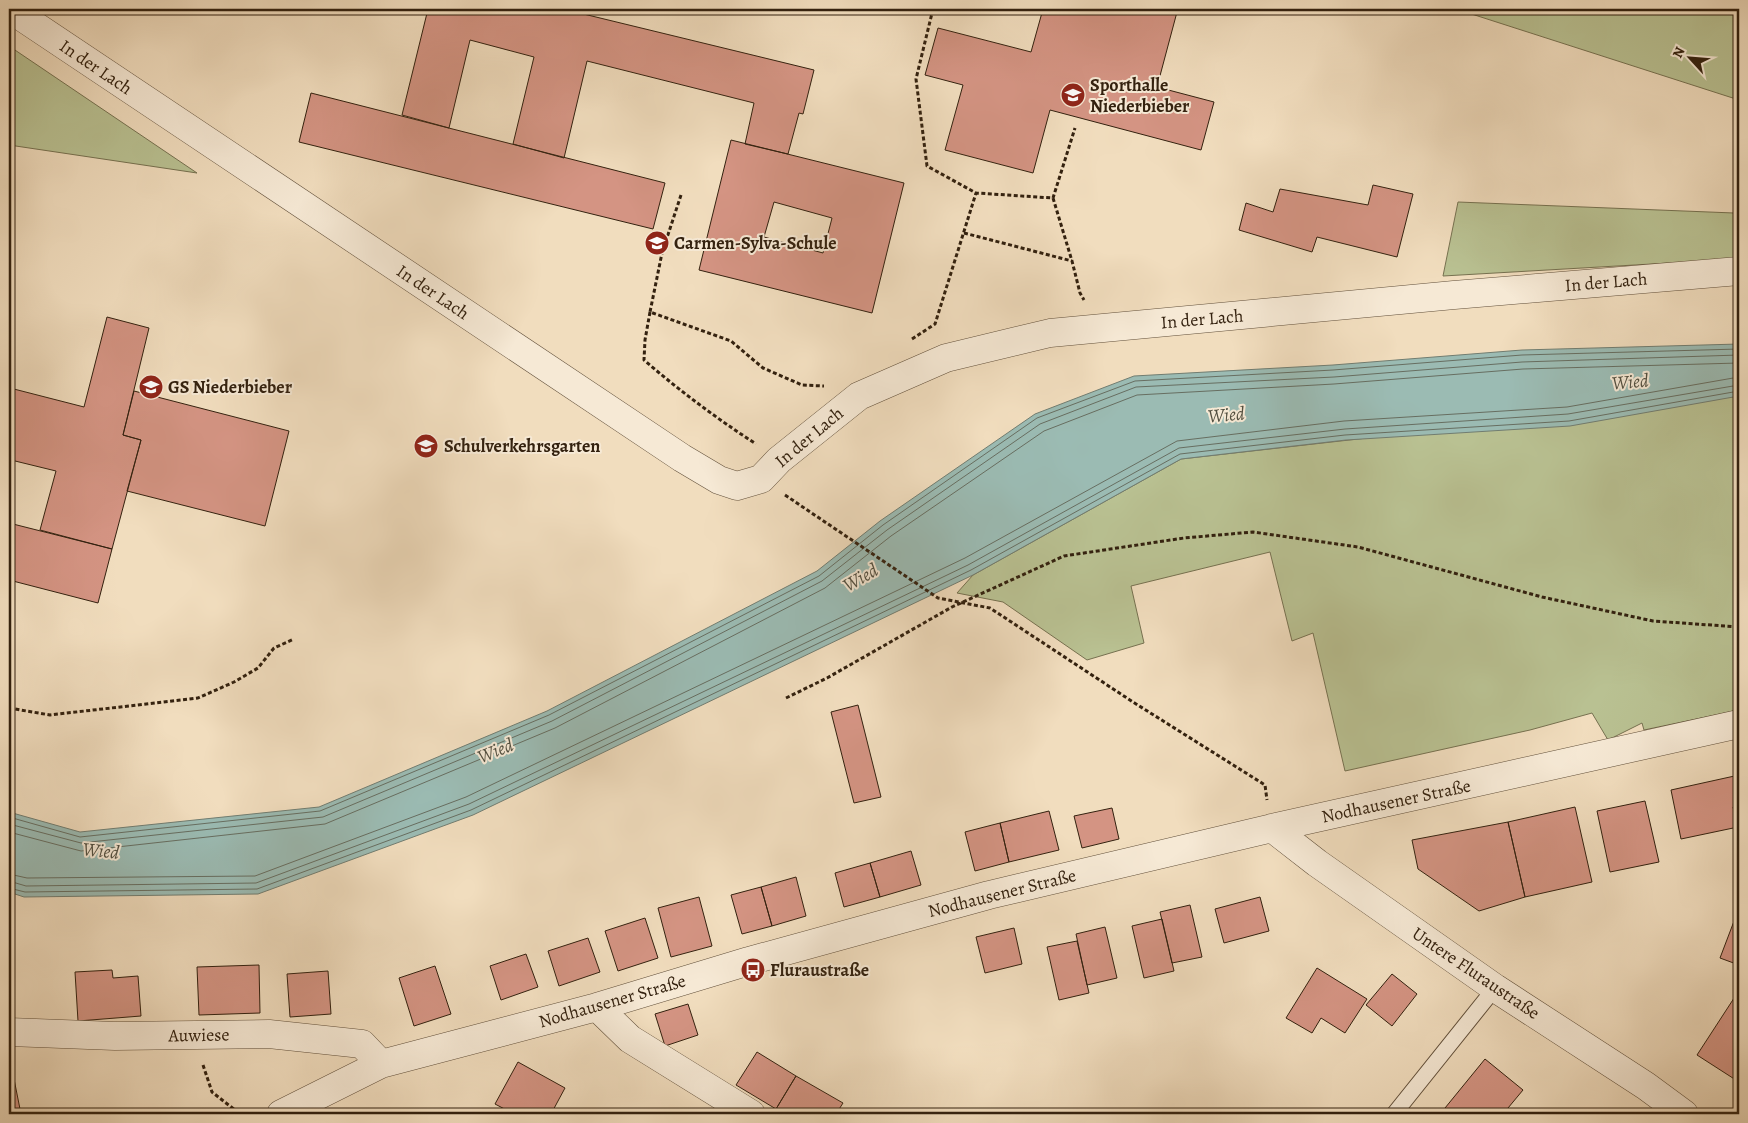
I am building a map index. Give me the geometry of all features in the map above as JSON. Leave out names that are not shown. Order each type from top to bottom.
[{"type":"street","name":"In der Lach","points":[[10,9],[682,458],[718,480],[737,486],[761,479],[780,460],[858,396],[946,358],[1050,333],[1739,271]]},
{"type":"street","name":"Nodhausener Straße","points":[[281,1114],[381,1064],[597,1007],[749,961],[989,895],[1272,828],[1739,724]]},
{"type":"street","name":"Untere Fluraustraße","points":[[1272,828],[1317,863],[1495,988],[1646,1086],[1684,1114]]},
{"type":"street","points":[[597,1007],[630,1039],[751,1114]]},
{"type":"street","name":"Auwiese","points":[[9,1032],[115,1036],[269,1034],[362,1044],[381,1064]]},
{"type":"lane","points":[[1394,1114],[1495,988]]},
{"type":"path","points":[[932,9],[916,79],[927,166],[976,193],[1053,198]]},
{"type":"path","points":[[1075,128],[1053,198],[1080,294],[1101,328]]},
{"type":"path","points":[[910,340],[935,324],[976,193]]},
{"type":"path","points":[[681,195],[662,253],[645,340],[644,360],[714,417],[780,460]]},
{"type":"path","points":[[964,233],[1072,261]]},
{"type":"path","points":[[650,312],[730,342],[763,368],[802,386],[829,386]]},
{"type":"path","points":[[789,498],[938,598],[990,608],[1133,702],[1265,785],[1272,828]]},
{"type":"path","points":[[786,698],[827,678],[963,603],[1064,556],[1184,538],[1252,532],[1358,547],[1542,597],[1653,621],[1739,627]]},
{"type":"path","points":[[9,708],[50,715],[198,698],[234,682],[258,668],[274,648],[294,639]]},
{"type":"path","points":[[196,1035],[204,1070],[212,1092],[240,1114]]},
{"type":"green space","points":[[1456,9],[1739,9],[1739,100]]},
{"type":"green space","points":[[9,46],[197,173],[9,145]]},
{"type":"green space","points":[[1458,202],[1734,213],[1739,215],[1739,259],[1443,276]]},
{"type":"green space","points":[[1739,396],[1739,710],[1644,730],[1642,723],[1608,740],[1592,713],[1530,730],[1345,771],[1313,633],[1292,641],[1270,552],[1131,586],[1144,643],[1087,660],[1003,602],[957,593],[973,575],[1181,459]]},
{"type":"water","name":"Wied","points":[[1739,344],[1739,396],[1570,426],[1346,440],[1181,459],[973,575],[473,815],[258,894],[24,897],[9,892],[9,812],[80,832],[319,807],[547,711],[817,571],[880,521],[1035,414],[1134,376],[1333,365],[1522,350]]},
{"type":"building","points":[[428,9],[563,9],[814,70],[803,114],[799,113],[788,154],[745,144],[754,103],[587,61],[564,158],[513,144],[534,57],[470,40],[449,128],[402,115]]},
{"type":"building","name":"Sporthalle Niederbieber","points":[[1043,9],[1165,9],[1177,12],[1157,87],[1214,102],[1201,150],[1050,110],[1033,173],[945,150],[963,85],[925,75],[938,28],[1031,52]]},
{"type":"building","points":[[311,93],[665,183],[653,229],[299,142]]},
{"type":"building","points":[[731,140],[904,183],[872,313],[699,270]],"holes":[[[774,202],[832,218],[823,253],[764,237]]]},
{"type":"building","points":[[1373,185],[1413,194],[1397,257],[1317,237],[1312,252],[1239,230],[1246,203],[1273,212],[1280,189],[1368,205]]},
{"type":"building","points":[[107,317],[149,328],[123,435],[141,440],[112,549],[40,530],[56,471],[11,460],[9,470],[10,388],[84,407]]},
{"type":"building","points":[[134,391],[289,431],[265,526],[127,491],[141,440],[123,435]]},
{"type":"building","points":[[9,523],[112,549],[98,603],[9,580]]},
{"type":"building","points":[[858,705],[881,797],[854,803],[831,712]]},
{"type":"building","points":[[1739,775],[1739,806],[1733,807],[1738,827],[1681,839],[1671,790]]},
{"type":"building","points":[[1645,801],[1659,862],[1610,872],[1597,811]]},
{"type":"building","points":[[1575,807],[1592,882],[1525,897],[1508,822]]},
{"type":"building","points":[[1112,808],[1119,839],[1082,848],[1074,816]]},
{"type":"building","points":[[1049,811],[1059,850],[1009,862],[1000,823]]},
{"type":"building","points":[[1508,822],[1525,897],[1479,911],[1418,869],[1412,840]]},
{"type":"building","points":[[1000,823],[1009,862],[975,871],[965,832]]},
{"type":"building","points":[[911,851],[921,885],[880,897],[870,863]]},
{"type":"building","points":[[870,863],[880,897],[844,907],[835,873]]},
{"type":"building","points":[[796,877],[806,916],[772,926],[761,887]]},
{"type":"building","points":[[761,887],[772,926],[742,934],[731,895]]},
{"type":"building","points":[[699,897],[712,946],[671,957],[658,908]]},
{"type":"building","points":[[1260,897],[1269,931],[1224,943],[1215,909]]},
{"type":"building","points":[[1190,905],[1202,957],[1172,963],[1160,912]]},
{"type":"building","points":[[1739,908],[1739,965],[1720,958]]},
{"type":"building","points":[[645,918],[658,958],[618,971],[605,931]]},
{"type":"building","points":[[1162,919],[1174,971],[1144,978],[1132,926]]},
{"type":"building","points":[[1105,927],[1117,978],[1087,985],[1076,934]]},
{"type":"building","points":[[1014,928],[1022,964],[985,973],[976,937]]},
{"type":"building","points":[[588,938],[600,972],[559,986],[548,951]]},
{"type":"building","points":[[1077,941],[1089,993],[1059,1000],[1047,947]]},
{"type":"building","points":[[526,954],[538,987],[501,1000],[490,966]]},
{"type":"building","points":[[259,965],[260,1013],[199,1015],[197,967]]},
{"type":"building","points":[[435,966],[451,1014],[414,1026],[399,978]]},
{"type":"building","points":[[1317,968],[1367,999],[1345,1033],[1321,1018],[1312,1033],[1286,1018]]},
{"type":"building","points":[[112,970],[113,978],[138,976],[141,1016],[78,1021],[75,972]]},
{"type":"building","points":[[328,971],[331,1014],[290,1017],[287,974]]},
{"type":"building","points":[[1392,974],[1417,994],[1392,1026],[1366,1005]]},
{"type":"building","points":[[1739,993],[1739,1082],[1697,1055]]},
{"type":"building","points":[[688,1004],[698,1035],[665,1046],[655,1014]]},
{"type":"building","points":[[757,1052],[796,1076],[776,1109],[736,1085]]},
{"type":"building","points":[[1485,1059],[1523,1090],[1503,1114],[1452,1114],[1445,1108]]},
{"type":"building","points":[[518,1062],[565,1088],[551,1114],[514,1114],[495,1104]]},
{"type":"building","points":[[796,1076],[843,1103],[836,1114],[784,1114],[776,1109]]},
{"type":"building","points":[[9,1079],[14,1079],[21,1114],[9,1114]]},
{"type":"place","name":"Sporthalle Niederbieber","points":[[1073,95]]},
{"type":"place","name":"Carmen-Sylva-Schule","points":[[657,243]]},
{"type":"place","name":"GS Niederbieber","points":[[151,387]]},
{"type":"place","name":"Schulverkehrsgarten","points":[[426,446]]},
{"type":"place","name":"Fluraustraße","points":[[753,970]]}]
